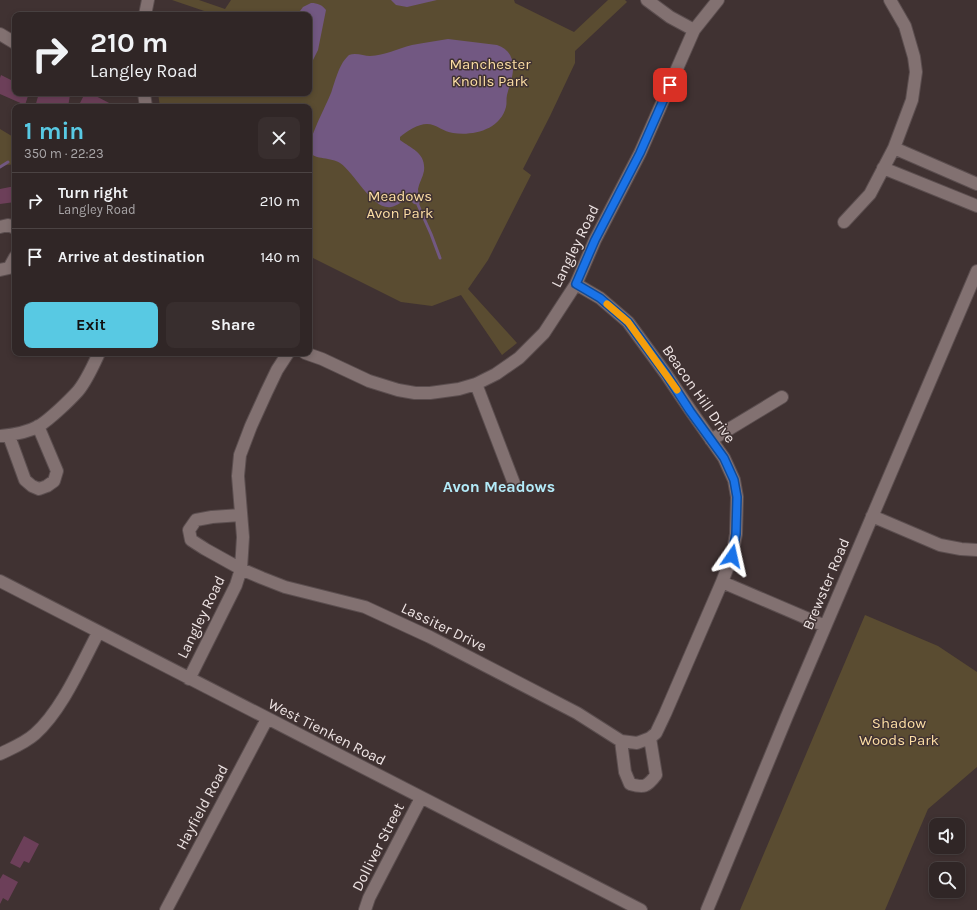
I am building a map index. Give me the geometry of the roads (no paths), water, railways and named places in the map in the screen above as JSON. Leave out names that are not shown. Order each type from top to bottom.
[{"type":"street","points":[[146,12],[148,0]]},
{"type":"street","points":[[647,0],[694,30]]},
{"type":"street","name":"Langley Road","points":[[312,356],[369,381],[415,393],[430,393],[459,389],[476,384],[496,374],[519,358],[544,333],[576,284],[595,240],[640,153],[694,30],[718,0]]},
{"type":"street","points":[[844,222],[870,194],[894,148],[912,100],[916,72],[914,57],[905,26],[890,0]]},
{"type":"street","points":[[0,34],[12,41]]},
{"type":"street","points":[[894,148],[977,184]]},
{"type":"street","points":[[883,168],[977,206]]},
{"type":"street","points":[[936,190],[945,170]]},
{"type":"street","points":[[0,227],[8,225],[12,227]]},
{"type":"street","points":[[0,270],[9,268],[12,262]]},
{"type":"street","name":"Brewster Road","points":[[707,910],[825,626],[977,271]]},
{"type":"street","name":"Beacon Hill Drive","points":[[576,284],[600,298],[628,322],[724,458],[734,480],[737,497],[736,534],[732,556],[722,582]]},
{"type":"street","points":[[38,426],[57,471],[54,481],[39,489],[32,486],[25,480],[4,436],[38,426],[60,408],[78,390],[97,356]]},
{"type":"street","name":"Langley Road","points":[[189,679],[236,585],[241,569],[243,537],[238,476],[240,455],[266,393],[277,370],[286,356]]},
{"type":"street","points":[[476,384],[515,486]]},
{"type":"street","points":[[711,440],[782,397]]},
{"type":"street","name":"Langley Road","points":[[241,515],[212,517],[196,520],[189,530],[191,540],[241,569]]},
{"type":"street","points":[[872,516],[940,545],[977,550]]},
{"type":"street","name":"Lassiter Drive","points":[[241,569],[286,587],[365,607],[430,637],[577,713],[621,741]]},
{"type":"street","name":"West Tienken Road","points":[[0,582],[641,910]]},
{"type":"street","points":[[650,738],[656,775],[649,784],[641,787],[630,784],[624,772],[621,741],[637,743],[650,738],[656,733],[722,582],[825,626]]},
{"type":"street","points":[[0,754],[34,735],[47,721],[64,695],[98,632]]},
{"type":"street","name":"Hayfield Road","points":[[166,910],[267,719]]},
{"type":"street","name":"Dolliver Street","points":[[365,910],[369,898],[421,798]]},
{"type":"waterway","points":[[0,167],[8,162]]},
{"type":"waterway","points":[[418,205],[440,258]]},
{"type":"district","name":"Avon Meadows","points":[[499,486]]},
{"type":"park label","name":"Manchester Knolls Park","points":[[490,72]]},
{"type":"park label","name":"Meadows Avon Park","points":[[400,204]]},
{"type":"park label","name":"Shadow Woods Park","points":[[899,732]]}]
